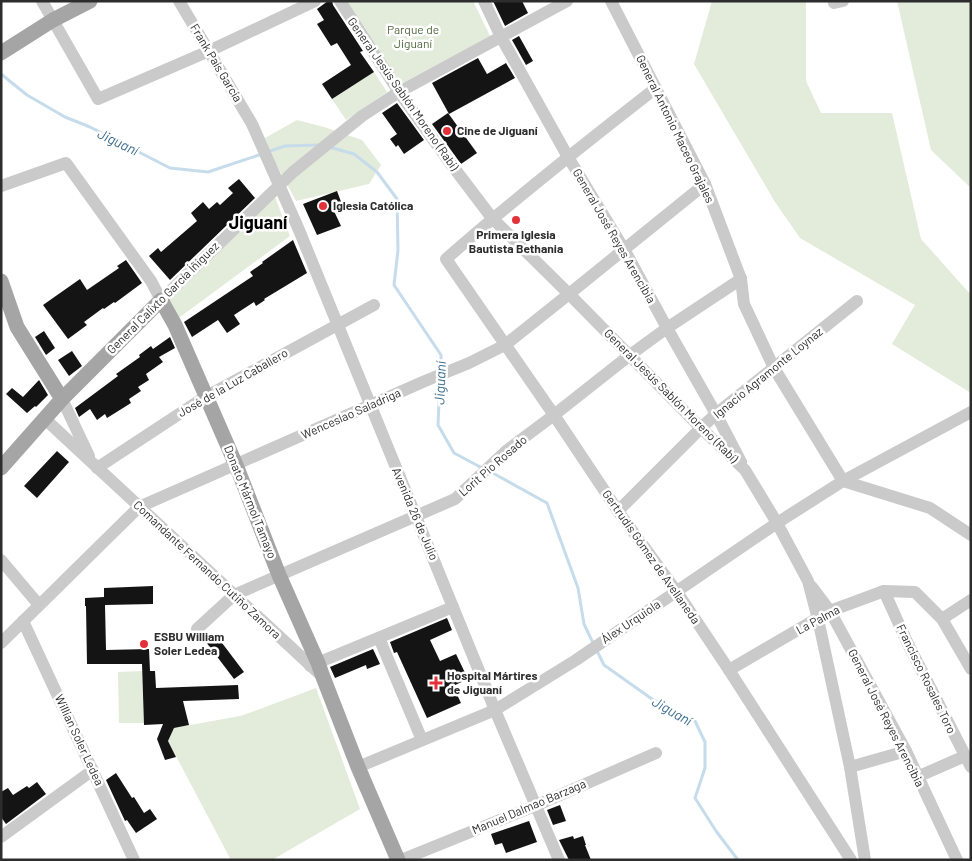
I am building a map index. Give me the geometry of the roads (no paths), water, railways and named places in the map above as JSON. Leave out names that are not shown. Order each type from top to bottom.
[{"type":"main road","points":[[3,52],[53,20],[90,1]]},
{"type":"main road","name":"Comandante Fernando Cutiño Zamora","points":[[1,282],[17,327],[62,399]]},
{"type":"main road","name":"Donato Mármol Tamayo","points":[[161,300],[175,325],[236,465],[317,669],[398,860]]},
{"type":"main road","name":"General Calixto García Íñiguez","points":[[1,468],[62,399],[161,300]]},
{"type":"street","points":[[42,1],[98,99],[209,51],[315,1]]},
{"type":"street","name":"Frank País García","points":[[179,1],[252,124],[272,168]]},
{"type":"street","name":"General Jesús Sablón Moreno (Rabí)","points":[[340,1],[399,92],[492,218],[745,470],[808,581],[818,618],[850,766],[865,860]]},
{"type":"street","name":"General José Reyes Arencibia","points":[[484,1],[501,37],[568,156],[624,249],[745,470]]},
{"type":"street","name":"General Calixto García Íñiguez","points":[[161,300],[293,172],[362,116],[399,92],[566,1]]},
{"type":"street","name":"General Antonio Maceo Grajales","points":[[611,1],[705,184],[741,279],[744,304],[774,368],[843,481]]},
{"type":"street","points":[[492,218],[656,88]]},
{"type":"street","name":"Donato Mármol Tamayo","points":[[1,186],[66,163],[151,281],[161,300]]},
{"type":"street","name":"Avenida 26 de Julio","points":[[272,168],[338,324],[495,710],[559,860]]},
{"type":"street","name":"Wenceslao Saladriga","points":[[1,643],[140,507],[469,363],[505,345],[705,184]]},
{"type":"street","name":"Gertrudis Gómez de Avellaneda","points":[[492,218],[446,259],[618,511],[677,592],[850,860]]},
{"type":"street","name":"Lorit Pio Rosado","points":[[198,629],[234,594],[455,499],[506,452],[630,355],[741,279]]},
{"type":"street","name":"Ignacio Agramonte Loynaz","points":[[618,511],[716,414],[857,301]]},
{"type":"street","name":"José de la Luz Caballero","points":[[95,465],[206,397],[374,304]]},
{"type":"street","name":"Comandante Fernando Cutiño Zamora","points":[[62,399],[95,465]]},
{"type":"street","name":"Álex Urquiola","points":[[358,767],[495,710],[576,660],[776,523],[843,481],[971,412]]},
{"type":"street","name":"Comandante Fernando Cutiño Zamora","points":[[44,419],[317,669]]},
{"type":"street","points":[[843,481],[930,508],[971,535]]},
{"type":"street","points":[[1,560],[40,605]]},
{"type":"street","name":"General José Reyes Arencibia","points":[[808,581],[830,611],[906,751],[957,860]]},
{"type":"street","name":"La Palma","points":[[729,670],[830,611],[884,591],[915,592],[942,619]]},
{"type":"street","name":"Francisco Rosales Toro","points":[[884,591],[908,644],[967,754]]},
{"type":"street","points":[[971,600],[942,619],[971,668]]},
{"type":"street","points":[[317,669],[379,638],[454,606]]},
{"type":"street","name":"Willian Soler Ledea","points":[[23,621],[134,860]]},
{"type":"street","points":[[379,638],[422,740]]},
{"type":"street","points":[[850,766],[906,751]]},
{"type":"street","name":"Manuel Dalmao Barzaga","points":[[401,860],[535,806],[656,753]]},
{"type":"street","points":[[917,777],[967,754]]},
{"type":"street","points":[[1,837],[93,770]]},
{"type":"waterway","name":"Jiguaní","points":[[1,74],[27,95],[65,117],[90,127],[170,168],[208,172],[262,154]]},
{"type":"waterway","name":"Jiguaní","points":[[267,152],[285,146],[320,145]]},
{"type":"waterway","name":"Jiguaní","points":[[329,147],[354,154],[377,172],[397,199],[398,250],[394,285],[441,355],[441,371]]},
{"type":"waterway","name":"Jiguaní","points":[[440,380],[438,425],[454,453],[484,469]]},
{"type":"waterway","name":"Jiguaní","points":[[489,471],[547,503],[578,588],[584,624],[594,645]]},
{"type":"waterway","name":"Jiguaní","points":[[597,651],[604,665],[652,699],[695,721],[705,742],[705,768],[695,798],[716,831],[738,860]]},
{"type":"place","name":"Cine de Jiguaní","points":[[447,131]]},
{"type":"place","name":"Iglesia Católica","points":[[323,206]]},
{"type":"place","name":"Primera Iglesia Bautista Bethania","points":[[516,220]]},
{"type":"place","name":"ESBU William Soler Ledea","points":[[144,644]]},
{"type":"place","name":"Hospital Mártires de Jiguaní","points":[[436,683]]},
{"type":"district","name":"Jiguaní","points":[[258,223]]},
{"type":"park label","name":"Parque de Jiguaní","points":[[413,37]]}]
